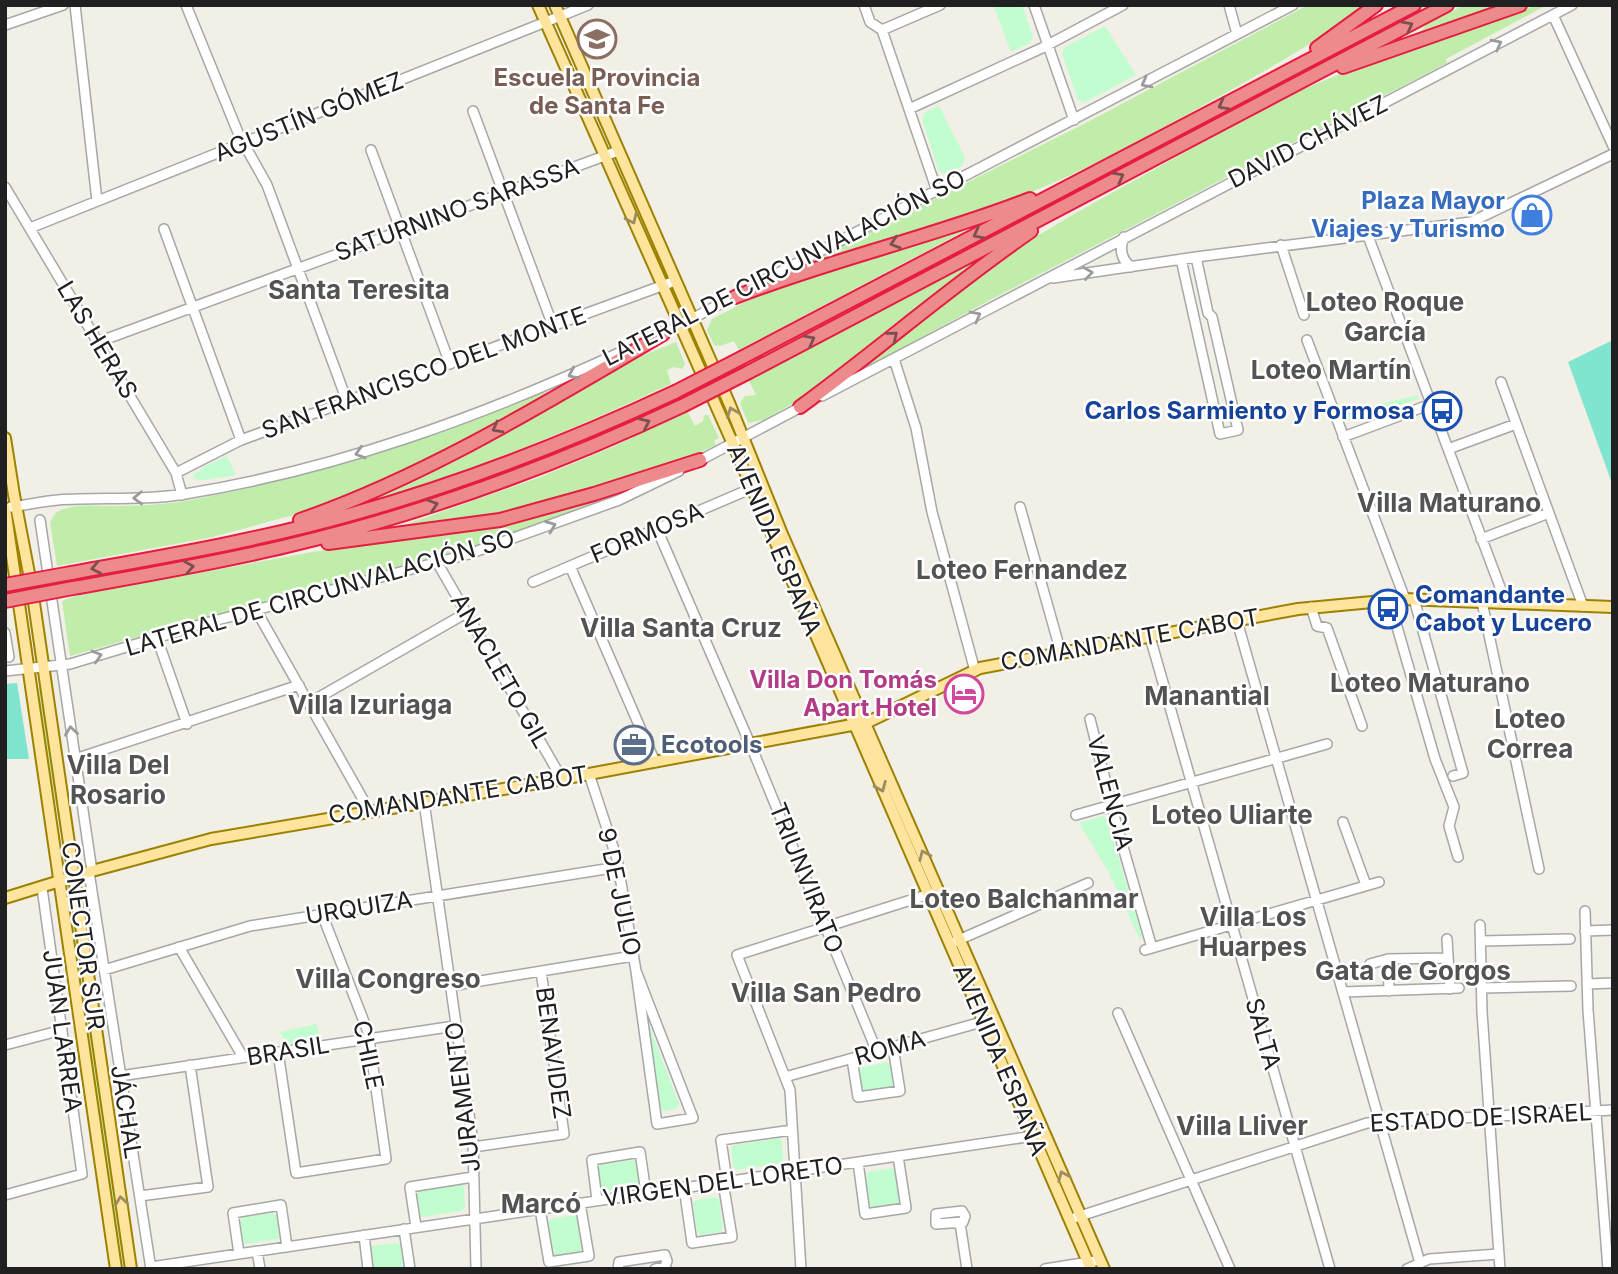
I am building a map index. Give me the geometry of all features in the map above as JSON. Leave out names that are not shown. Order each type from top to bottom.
[{"type":"highway","points":[[1263,84],[1376,5]]},
{"type":"highway","points":[[5,585],[234,542],[351,514],[444,486],[553,446],[675,392],[1413,5]]},
{"type":"highway","points":[[286,547],[382,521],[490,486],[585,449],[682,406],[1447,5]]},
{"type":"highway","points":[[1281,92],[1372,56],[1520,5]]},
{"type":"highway","points":[[735,297],[797,274],[979,217],[1098,171]]},
{"type":"highway","points":[[800,407],[995,256],[1079,198]]},
{"type":"highway","points":[[234,542],[332,508],[407,476],[576,386],[663,334]]},
{"type":"highway","points":[[5,601],[286,547],[489,523],[604,491],[700,460]]},
{"type":"main road","name":"AVENIDA ESPAÑA","points":[[538,5],[680,326],[738,441]]},
{"type":"main road","name":"AVENIDA ESPAÑA","points":[[555,5],[692,320],[738,441],[859,724],[928,894],[950,944],[1045,1134],[1090,1266]]},
{"type":"main road","name":"CONECTOR SUR","points":[[5,438],[9,507],[29,668],[117,1269]]},
{"type":"main road","name":"CONECTOR SUR","points":[[9,507],[43,667],[131,1269]]},
{"type":"main road","name":"COMANDANTE CABOT","points":[[5,898],[91,871],[211,839],[562,779],[859,724],[975,671],[1311,607],[1410,599],[1613,607]]},
{"type":"main road","name":"AVENIDA ESPAÑA","points":[[859,724],[961,939],[1033,1136],[1102,1265]]},
{"type":"street","points":[[5,24],[63,5]]},
{"type":"street","points":[[75,5],[97,201]]},
{"type":"street","points":[[186,5],[239,135],[267,185],[347,401]]},
{"type":"street","name":"AGUSTÍN GÓMEZ","points":[[30,228],[588,5]]},
{"type":"street","points":[[864,5],[870,22],[882,30],[937,191]]},
{"type":"street","points":[[882,30],[940,5]]},
{"type":"street","points":[[1034,5],[1074,120]]},
{"type":"street","points":[[909,109],[1048,45],[1123,5]]},
{"type":"street","points":[[1229,5],[1237,34]]},
{"type":"street","name":"LATERAL DE CIRCUNVALACIÓN SO","points":[[9,507],[58,500],[183,495],[313,466],[432,430],[523,396],[692,320],[783,269],[1293,5]]},
{"type":"street","name":"DAVID CHÁVEZ","points":[[1045,279],[1572,5]]},
{"type":"street","points":[[1553,15],[1613,146]]},
{"type":"street","points":[[473,111],[553,326]]},
{"type":"street","points":[[372,150],[450,364]]},
{"type":"street","name":"SATURNINO SARASSA","points":[[99,342],[618,151]]},
{"type":"street","points":[[738,441],[1045,279],[1471,222],[1613,154]]},
{"type":"street","name":"LAS HERAS","points":[[5,187],[176,473],[183,495]]},
{"type":"street","points":[[164,229],[242,440]]},
{"type":"street","points":[[1368,236],[1506,603]]},
{"type":"street","points":[[1124,237],[1121,252],[1130,267]]},
{"type":"street","points":[[1281,246],[1304,315]]},
{"type":"street","points":[[1181,259],[1220,433],[1238,430],[1196,257]]},
{"type":"street","name":"SAN FRANCISCO DEL MONTE","points":[[176,473],[242,440],[675,281]]},
{"type":"street","points":[[1307,340],[1343,437],[1410,599],[1463,773],[1453,776]]},
{"type":"street","points":[[894,359],[916,428],[932,512],[975,671]]},
{"type":"street","points":[[1501,382],[1583,606]]},
{"type":"street","points":[[1343,437],[1431,404]]},
{"type":"street","points":[[1448,449],[1516,424]]},
{"type":"street","name":"LATERAL DE CIRCUNVALACIÓN SO","points":[[5,671],[61,665],[493,547],[610,504],[738,441]]},
{"type":"street","name":"FORMOSA","points":[[533,582],[757,486]]},
{"type":"street","points":[[1020,507],[1061,653]]},
{"type":"street","points":[[1482,539],[1549,513]]},
{"type":"street","name":"JÁCHAL","points":[[40,520],[104,970],[151,1268]]},
{"type":"street","name":"TRIUNVIRATO","points":[[657,529],[750,744],[877,1052]]},
{"type":"street","name":"ANACLETO GIL","points":[[438,564],[562,779]]},
{"type":"street","points":[[570,566],[655,762]]},
{"type":"street","points":[[1390,599],[1435,759],[1454,807],[1449,826],[1458,857]]},
{"type":"street","points":[[1482,602],[1539,869]]},
{"type":"street","points":[[1311,607],[1317,625],[1326,628],[1362,726]]},
{"type":"street","points":[[256,610],[369,810]]},
{"type":"street","points":[[309,703],[466,613]]},
{"type":"street","points":[[1237,621],[1420,1263]]},
{"type":"street","points":[[5,633],[9,657]]},
{"type":"street","name":"SALTA","points":[[1150,637],[1330,1269]]},
{"type":"street","points":[[157,638],[187,724]]},
{"type":"street","points":[[75,760],[299,685]]},
{"type":"street","name":"VALENCIA","points":[[1090,719],[1149,949],[1232,925]]},
{"type":"street","points":[[1076,815],[1327,744]]},
{"type":"street","name":"9 DE JULIO","points":[[589,774],[618,867],[657,1124],[693,1118],[635,971]]},
{"type":"street","name":"JURAMENTO","points":[[424,802],[473,1147],[476,1269]]},
{"type":"street","points":[[1343,822],[1366,885]]},
{"type":"street","name":"URQUIZA","points":[[104,970],[250,926],[618,867]]},
{"type":"street","points":[[1232,925],[1379,882]]},
{"type":"street","points":[[950,944],[1088,883]]},
{"type":"street","name":"JUAN LARREA","points":[[5,1195],[82,1174],[42,888]]},
{"type":"street","points":[[801,1269],[790,1090],[737,955],[939,891]]},
{"type":"street","points":[[1585,911],[1588,1010],[1608,1269]]},
{"type":"street","name":"CHILE","points":[[278,1052],[296,1173],[386,1159],[369,1038],[322,914]]},
{"type":"street","points":[[1480,925],[1482,1012],[1500,1269]]},
{"type":"street","points":[[1585,931],[1613,930]]},
{"type":"street","points":[[1343,992],[1454,988],[1447,939]]},
{"type":"street","points":[[1481,941],[1570,939]]},
{"type":"street","points":[[179,947],[243,1057]]},
{"type":"street","points":[[450,986],[633,956]]},
{"type":"street","points":[[1370,964],[1388,959],[1448,958]]},
{"type":"street","points":[[1388,959],[1389,991]]},
{"type":"street","name":"BENAVIDEZ","points":[[473,1147],[564,1134],[541,971]]},
{"type":"street","points":[[1587,984],[1613,983]]},
{"type":"street","points":[[1482,988],[1571,986]]},
{"type":"street","points":[[1118,1013],[1230,1269]]},
{"type":"street","name":"ROMA","points":[[785,1077],[989,1020]]},
{"type":"street","name":"BRASIL","points":[[120,1076],[455,1026]]},
{"type":"street","points":[[5,1045],[62,1030]]},
{"type":"street","points":[[852,1059],[858,1097],[900,1091],[893,1047]]},
{"type":"street","points":[[139,1196],[208,1187],[190,1065]]},
{"type":"street","name":"ESTADO DE ISRAEL","points":[[1075,1217],[1367,1122],[1613,1110]]},
{"type":"street","points":[[684,1188],[692,1243],[732,1237],[721,1140],[792,1130]]},
{"type":"street","name":"VIRGEN DEL LORETO","points":[[151,1268],[1045,1134]]},
{"type":"street","points":[[597,1200],[592,1160],[639,1152],[646,1193]]},
{"type":"street","points":[[858,1162],[865,1214],[906,1208],[898,1156]]},
{"type":"street","points":[[416,1227],[410,1187],[474,1177]]},
{"type":"street","points":[[540,1209],[549,1262],[589,1256],[580,1203]]},
{"type":"street","points":[[239,1254],[233,1213],[281,1205],[287,1247]]},
{"type":"street","points":[[960,1223],[967,1269]]},
{"type":"street","points":[[404,1229],[410,1269]]},
{"type":"street","points":[[364,1235],[368,1269]]},
{"type":"street","points":[[257,1251],[260,1269]]},
{"type":"street","points":[[1407,1269],[1429,1259],[1499,1254]]},
{"type":"street","points":[[618,1269],[619,1262],[664,1255],[666,1266],[655,1269]]},
{"type":"street","points":[[217,1257],[219,1269]]},
{"type":"street","points":[[1045,1269],[1102,1265]]},
{"type":"green space","points":[[993,5],[1022,5],[1033,36],[1030,43],[1011,52]]},
{"type":"green space","points":[[1308,5],[1367,5],[1246,82],[1067,177],[965,216],[802,267],[1084,124]]},
{"type":"green space","points":[[1464,5],[1510,5],[1415,37],[1427,24]]},
{"type":"green space","points":[[1538,5],[1547,5],[1446,59],[1447,63],[990,300],[847,378],[966,284],[1014,250],[1198,145],[1302,90],[1342,73]]},
{"type":"green space","points":[[1105,26],[1136,75],[1085,102],[1078,100],[1062,54],[1065,47]]},
{"type":"green space","points":[[939,106],[965,157],[962,166],[946,174],[939,172],[922,119],[925,112]]},
{"type":"green space","points":[[976,225],[739,350],[734,341],[720,346],[714,345],[707,330],[712,319],[774,287]]},
{"type":"green space","points":[[981,258],[814,392],[763,420],[748,423],[740,403],[745,396],[756,395],[749,381],[753,378]]},
{"type":"green space","points":[[1613,340],[1613,486],[1568,362]]},
{"type":"green space","points":[[676,342],[685,364],[682,369],[674,367],[667,370],[671,384],[513,452],[350,507],[637,358]]},
{"type":"green space","points":[[552,392],[410,469],[304,512],[213,537],[57,566],[50,523],[55,514],[69,507],[181,502],[236,491],[369,456],[456,427],[541,393]]},
{"type":"green space","points":[[1419,395],[1418,399],[1354,421],[1347,419],[1345,412]]},
{"type":"green space","points":[[685,412],[695,426],[703,421],[704,415],[708,415],[719,438],[714,441],[716,445],[662,470],[517,512],[387,531],[538,478],[615,446]]},
{"type":"green space","points":[[227,456],[236,475],[194,479],[193,475],[207,465]]},
{"type":"green space","points":[[618,493],[601,502],[479,545],[70,656],[62,601],[75,596],[312,552],[492,528]]},
{"type":"green space","points":[[17,683],[29,759],[5,759],[5,684]]},
{"type":"green space","points":[[37,688],[40,688],[66,855],[57,814]]},
{"type":"green space","points":[[1103,816],[1107,819],[1142,936],[1140,940],[1108,871],[1079,823]]},
{"type":"green space","points":[[71,913],[78,940],[125,1269],[122,1269]]},
{"type":"green space","points":[[645,1015],[679,1104],[676,1109],[664,1111],[661,1108]]},
{"type":"green space","points":[[316,1024],[321,1038],[287,1044],[280,1032]]},
{"type":"green space","points":[[886,1062],[891,1065],[893,1087],[863,1092],[859,1073],[862,1068]]},
{"type":"green space","points":[[779,1138],[782,1141],[781,1163],[737,1170],[733,1167],[731,1148],[734,1145]]},
{"type":"green space","points":[[633,1160],[637,1162],[639,1186],[602,1191],[600,1189],[599,1165]]},
{"type":"green space","points":[[893,1168],[896,1171],[901,1202],[899,1206],[874,1209],[870,1207],[866,1176],[868,1172]]},
{"type":"green space","points":[[460,1184],[464,1187],[465,1208],[461,1211],[422,1217],[418,1214],[416,1194],[419,1191]]},
{"type":"green space","points":[[715,1197],[719,1199],[723,1228],[720,1232],[701,1235],[697,1232],[693,1203],[696,1200]]},
{"type":"green space","points":[[273,1213],[277,1215],[280,1236],[278,1239],[246,1244],[243,1241],[240,1220],[244,1217]]},
{"type":"green space","points":[[575,1215],[578,1218],[583,1250],[556,1256],[552,1253],[547,1223],[551,1219]]},
{"type":"green space","points":[[397,1243],[401,1245],[404,1269],[374,1269],[371,1249],[373,1246]]},
{"type":"place","name":"Escuela Provincia de Santa Fe","points":[[597,39]]},
{"type":"place","name":"Plaza Mayor Viajes y Turismo","points":[[1532,215]]},
{"type":"place","name":"Carlos Sarmiento y Formosa","points":[[1442,411]]},
{"type":"place","name":"Comandante Cabot y Lucero","points":[[1388,609]]},
{"type":"place","name":"Villa Don Tomás Apart Hotel","points":[[964,694]]},
{"type":"place","name":"Ecotools","points":[[634,745]]},
{"type":"district","name":"Santa Teresita","points":[[359,290]]},
{"type":"district","name":"Loteo Roque García","points":[[1385,317]]},
{"type":"district","name":"Loteo Martín","points":[[1331,370]]},
{"type":"district","name":"Villa Maturano","points":[[1449,503]]},
{"type":"district","name":"Loteo Fernandez","points":[[1022,570]]},
{"type":"district","name":"Villa Santa Cruz","points":[[681,628]]},
{"type":"district","name":"Loteo Maturano","points":[[1430,683]]},
{"type":"district","name":"Manantial","points":[[1207,696]]},
{"type":"district","name":"Villa Izuriaga","points":[[370,705]]},
{"type":"district","name":"Loteo Correa","points":[[1530,734]]},
{"type":"district","name":"Villa Del Rosario","points":[[118,780]]},
{"type":"district","name":"Loteo Uliarte","points":[[1232,815]]},
{"type":"district","name":"Loteo Balchanmar","points":[[1024,899]]},
{"type":"district","name":"Villa Los Huarpes","points":[[1253,932]]},
{"type":"district","name":"Gata de Gorgos","points":[[1413,971]]},
{"type":"district","name":"Villa Congreso","points":[[388,979]]},
{"type":"district","name":"Villa San Pedro","points":[[826,993]]},
{"type":"district","name":"Villa Lliver","points":[[1242,1126]]},
{"type":"district","name":"Marcó","points":[[541,1204]]}]
